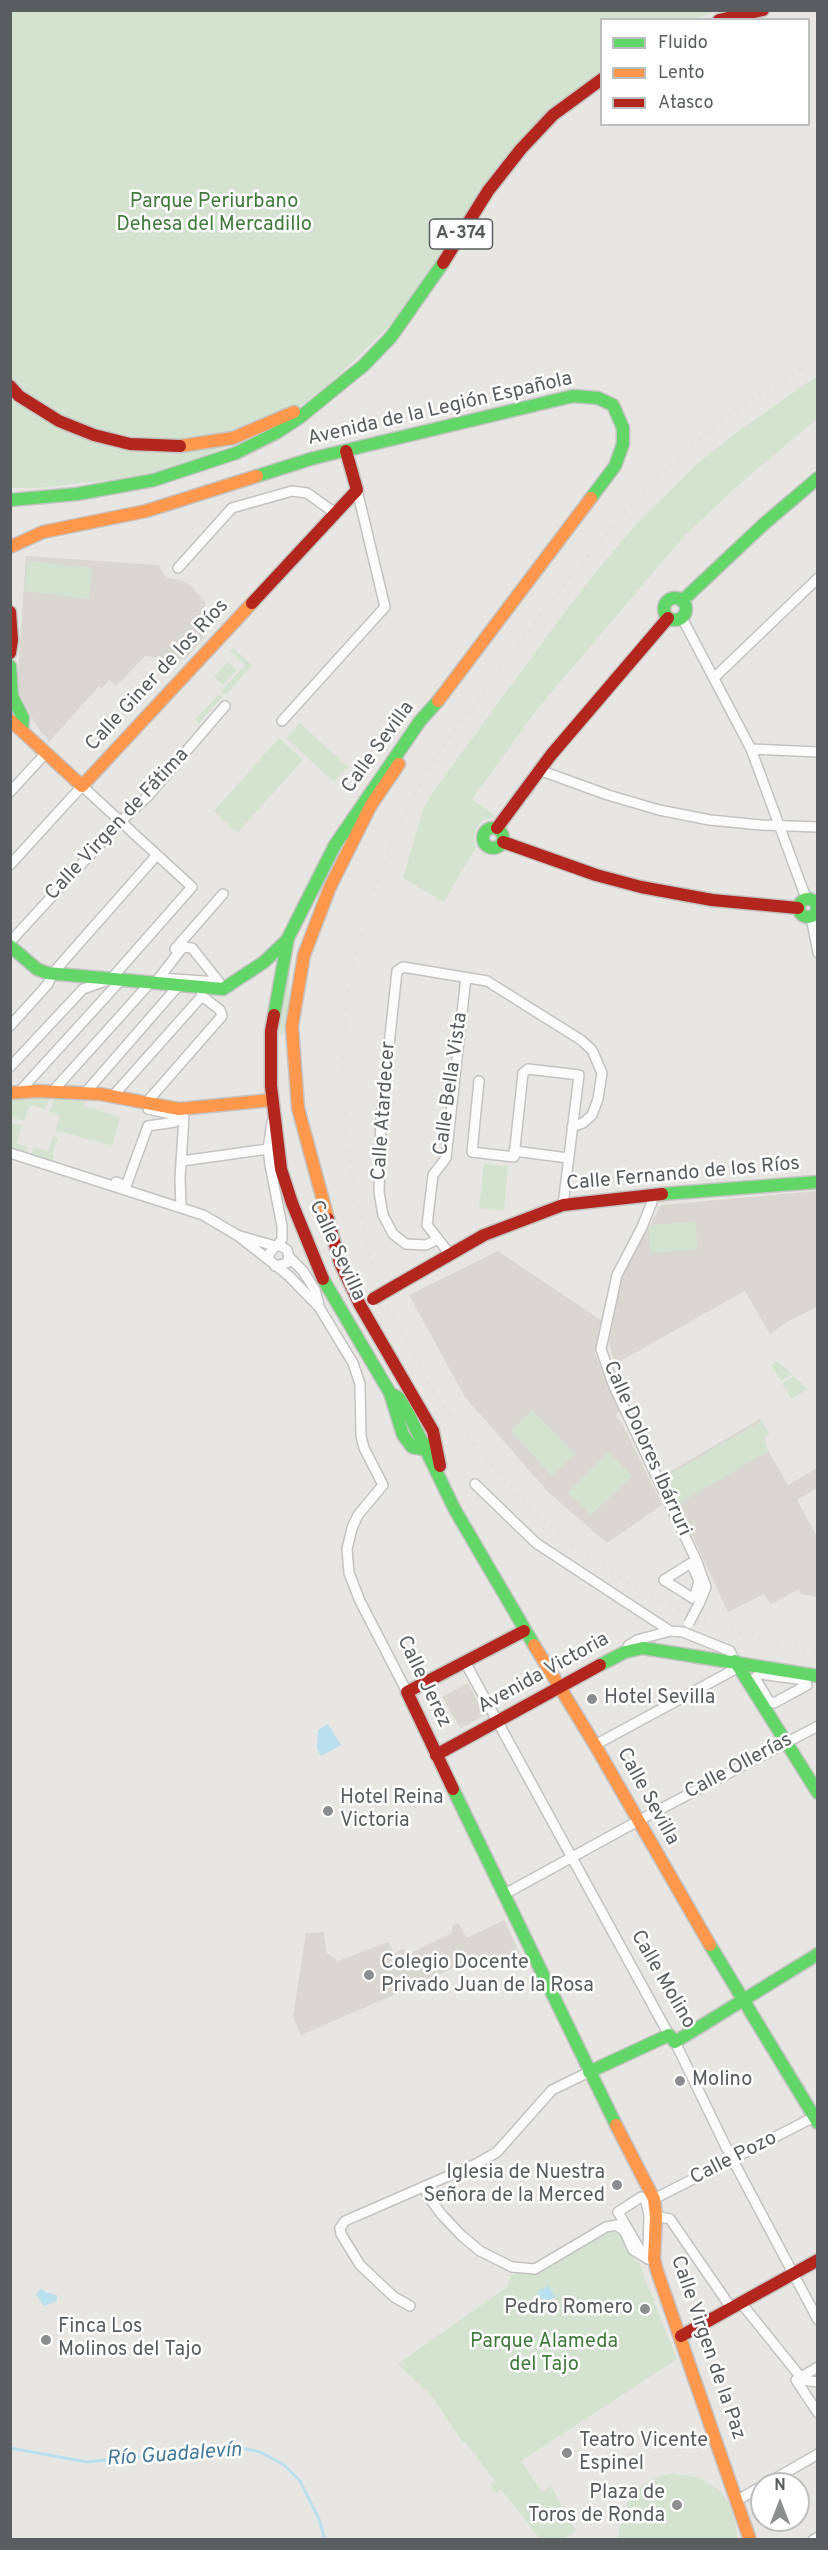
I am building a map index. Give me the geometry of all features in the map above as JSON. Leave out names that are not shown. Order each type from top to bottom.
[{"type":"main road","points":[[728,18],[763,10]]},
{"type":"main road","name":"A-374","points":[[10,500],[113,489],[197,467],[236,453],[276,433],[329,396],[364,365],[411,312],[488,191],[521,149],[553,115],[600,80]]},
{"type":"main road","points":[[10,386],[19,396],[59,421],[94,435],[130,444],[167,447],[199,445],[233,438],[329,396]]},
{"type":"main road","name":"Avenida de la Legión Española","points":[[10,547],[43,532],[146,511],[314,458],[441,426],[573,396],[598,398],[613,405],[621,419],[623,444],[615,466],[434,707]]},
{"type":"main road","points":[[346,451],[357,490]]},
{"type":"main road","points":[[682,601],[765,523],[818,478]]},
{"type":"main road","name":"Calle Giner de los Ríos","points":[[82,786],[357,490]]},
{"type":"main road","name":"Avenida de la Legión Española","points":[[10,557],[27,540]]},
{"type":"main road","points":[[674,598],[682,601],[686,609],[682,618],[676,620],[668,618],[664,608],[668,601],[674,598]]},
{"type":"main road","points":[[10,612],[10,653]]},
{"type":"main road","points":[[503,842],[491,848],[483,841],[484,833],[497,828],[539,770],[668,618]]},
{"type":"main road","points":[[10,666],[11,691],[24,721],[22,730]]},
{"type":"main road","name":"Calle Sevilla","points":[[434,707],[420,721],[334,845],[288,938],[271,1031],[272,1100],[281,1169],[308,1247],[390,1394],[407,1441],[419,1450],[426,1447],[444,1488],[524,1631],[596,1745],[638,1821],[816,2118]]},
{"type":"main road","name":"Calle Sevilla","points":[[434,707],[425,725],[366,815],[330,888],[304,955],[292,1030],[298,1108],[313,1172],[340,1263],[360,1305],[434,1434],[444,1488]]},
{"type":"main road","points":[[10,720],[82,786]]},
{"type":"main road","points":[[497,828],[502,834],[503,842]]},
{"type":"main road","points":[[503,842],[596,875],[640,887],[712,900],[802,903],[801,914],[815,910]]},
{"type":"main road","points":[[264,962],[288,938]]},
{"type":"main road","points":[[10,944],[37,969],[52,974],[152,981],[179,985],[201,992],[223,989],[274,957],[291,960],[299,978]]},
{"type":"main road","points":[[271,1031],[274,1037],[285,1040],[292,1030]]},
{"type":"main road","points":[[271,1061],[275,1053],[280,1051],[289,1053],[294,1062]]},
{"type":"main road","points":[[14,1093],[85,1093],[179,1110],[272,1100]]},
{"type":"main road","name":"Calle Fernando de los Ríos","points":[[360,1305],[484,1235],[562,1205],[652,1194],[818,1182]]},
{"type":"main road","points":[[426,1447],[432,1437],[428,1424]]},
{"type":"main road","points":[[407,1692],[524,1631]]},
{"type":"main road","name":"Avenida Victoria","points":[[436,1755],[646,1642],[737,1664],[818,1676]]},
{"type":"main road","points":[[737,1664],[818,1792]]},
{"type":"main road","name":"Calle Jerez","points":[[407,1692],[589,2072]]},
{"type":"main road","points":[[589,2072],[672,2039],[745,2000],[818,1954]]},
{"type":"main road","name":"Calle Virgen de la Paz","points":[[589,2072],[654,2199],[656,2216],[654,2259],[750,2540]]},
{"type":"main road","points":[[681,2336],[737,2307],[818,2260]]},
{"type":"street","points":[[178,568],[232,508],[292,490],[307,493],[334,513]]},
{"type":"street","points":[[282,721],[385,607],[357,490]]},
{"type":"street","points":[[715,677],[818,578]]},
{"type":"street","points":[[682,618],[751,749],[781,826],[802,903]]},
{"type":"street","name":"Calle Virgen de Fátima","points":[[10,944],[121,821],[147,797],[225,706]]},
{"type":"street","points":[[751,749],[818,752]]},
{"type":"street","points":[[10,792],[45,754]]},
{"type":"street","points":[[539,770],[608,795],[659,810],[710,820],[818,827]]},
{"type":"street","points":[[14,1093],[95,1009],[116,979],[192,886],[156,856],[140,838],[82,786]]},
{"type":"street","name":"Calle Giner de los Ríos","points":[[10,865],[82,786]]},
{"type":"street","points":[[12,1020],[48,984],[52,974],[156,856]]},
{"type":"street","points":[[152,981],[223,894]]},
{"type":"street","points":[[815,910],[818,953]]},
{"type":"street","points":[[52,1092],[152,981],[183,947],[192,948],[219,982],[152,981]]},
{"type":"street","name":"Calle Atardecer","points":[[438,1239],[426,1245],[406,1244],[393,1234],[383,1215],[379,1192],[381,1119],[397,970],[403,967],[466,977]]},
{"type":"street","points":[[466,977],[487,981],[581,1040],[592,1050],[602,1073],[598,1099],[592,1114],[583,1123],[572,1127]]},
{"type":"street","name":"Calle Bella Vista","points":[[449,1254],[428,1225],[433,1175],[446,1158],[466,977]]},
{"type":"street","points":[[10,1067],[83,989],[116,979]]},
{"type":"street","points":[[85,1093],[179,985]]},
{"type":"street","points":[[112,1097],[201,992],[220,1010],[222,1016],[146,1103]]},
{"type":"street","points":[[479,1081],[472,1152],[514,1157],[523,1073],[528,1069],[579,1075],[562,1205]]},
{"type":"street","points":[[10,1151],[126,1186],[148,1126],[175,1122],[175,1115],[111,1100],[14,1093]]},
{"type":"street","points":[[179,1110],[184,1118],[181,1207]]},
{"type":"street","points":[[10,1151],[203,1215],[237,1235],[276,1246],[284,1247],[289,1257],[285,1265],[272,1263],[269,1254],[276,1246],[282,1239],[282,1226],[268,1149],[274,1114]]},
{"type":"street","points":[[182,1161],[268,1149]]},
{"type":"street","points":[[514,1151],[568,1158]]},
{"type":"street","name":"Calle Dolores Ibárruri","points":[[652,1194],[652,1202],[642,1227],[617,1275],[601,1349],[613,1384],[698,1562],[706,1587],[683,1632]]},
{"type":"street","points":[[261,1241],[276,1236],[282,1226]]},
{"type":"street","name":"Calle Jerez","points":[[237,1235],[289,1276],[319,1307]]},
{"type":"street","name":"Calle Jerez","points":[[289,1257],[310,1282],[319,1307],[353,1363],[360,1384],[361,1436],[364,1448],[383,1485],[358,1515],[352,1528],[347,1549],[349,1573],[360,1600],[407,1692]]},
{"type":"street","points":[[475,1484],[536,1543],[669,1631],[683,1632],[730,1652],[737,1664],[596,1745]]},
{"type":"street","points":[[646,1642],[669,1631]]},
{"type":"street","name":"Calle Molino","points":[[465,1662],[571,1859],[672,2039],[818,2320]]},
{"type":"street","points":[[760,1674],[806,1680],[807,1685],[774,1702],[769,1701],[756,1678],[760,1674]]},
{"type":"street","name":"Calle Ollerías","points":[[503,1895],[818,1726]]},
{"type":"street","points":[[410,2306],[394,2297],[360,2265],[344,2241],[340,2228],[350,2218],[424,2187],[497,2152],[552,2090],[589,2072]]},
{"type":"street","name":"Calle Pozo","points":[[654,2199],[816,2118]]},
{"type":"street","points":[[424,2187],[428,2196],[462,2236],[480,2251],[512,2267],[535,2269],[606,2227],[617,2225],[625,2232],[633,2250],[648,2259],[654,2259]]},
{"type":"street","points":[[640,2197],[645,2198],[649,2215],[648,2249],[645,2252],[640,2250],[618,2212],[640,2197]]},
{"type":"street","points":[[656,2216],[670,2219],[737,2307],[800,2378],[805,2381],[818,2382]]},
{"type":"street","points":[[818,2367],[796,2380],[818,2413]]},
{"type":"street","points":[[787,2472],[818,2454]]},
{"type":"street","points":[[738,2500],[750,2493]]},
{"type":"street","points":[[813,2540],[818,2537]]},
{"type":"shaded area","points":[[26,556],[159,565],[166,578],[189,584],[205,602],[207,628],[203,639],[185,659],[170,660],[145,656],[116,686],[109,680],[102,688],[99,686],[48,743],[47,737],[42,734],[33,720],[17,688]]},
{"type":"shaded area","points":[[817,1191],[817,1307],[788,1321],[770,1334],[745,1291],[615,1364],[609,1342],[622,1276],[661,1205]]},
{"type":"shaded area","points":[[498,1251],[602,1321],[595,1354],[619,1411],[615,1416],[622,1423],[662,1505],[607,1543],[549,1493],[465,1397],[409,1295]]},
{"type":"shaded area","points":[[760,1419],[769,1433],[764,1443],[788,1485],[817,1468],[817,1488],[797,1500],[817,1536],[817,1597],[801,1594],[799,1589],[771,1604],[764,1594],[728,1612],[664,1475]]},
{"type":"shaded area","points":[[468,1683],[485,1715],[460,1728],[442,1697]]},
{"type":"shaded area","name":"Colegio Docente Privado Juan de la Rosa","points":[[504,1920],[520,1953],[484,1972],[475,1956],[433,1978],[301,2035],[293,2017],[306,1933],[324,1932],[326,1952],[338,1961],[388,1942],[394,1953],[404,1949],[407,1955],[452,1933],[452,1926],[458,1923],[467,1938]]},
{"type":"green space","name":"Parque Periurbano Dehesa del Mercadillo","points":[[11,11],[716,11],[698,18],[600,18],[600,71],[568,97],[466,216],[419,291],[392,323],[334,380],[298,408],[261,430],[215,452],[158,471],[110,480],[37,488],[11,488]]},
{"type":"green space","points":[[817,376],[817,419],[744,480],[685,535],[539,707],[472,799],[496,816],[484,820],[476,828],[474,837],[476,847],[444,902],[403,878],[425,805],[435,789],[601,566],[638,522],[697,464],[740,430]]},
{"type":"green space","points":[[28,561],[92,568],[89,599],[24,591]]},
{"type":"green space","points":[[233,648],[252,665],[226,695],[221,691],[245,665],[230,651]]},
{"type":"green space","points":[[228,662],[237,670],[223,685],[214,677]]},
{"type":"green space","points":[[219,694],[222,697],[199,723],[195,720]]},
{"type":"green space","points":[[300,723],[348,767],[334,782],[286,738]]},
{"type":"green space","points":[[279,738],[303,760],[237,833],[214,811]]},
{"type":"green space","points":[[287,971],[290,975],[287,1029],[282,1035],[277,1032]]},
{"type":"green space","points":[[57,1095],[86,1097],[84,1106],[120,1117],[112,1146],[55,1130],[60,1115],[49,1112]]},
{"type":"green space","points":[[11,1096],[51,1096],[45,1109],[30,1105],[24,1121],[11,1117]]},
{"type":"green space","points":[[11,1123],[22,1126],[16,1143],[27,1147],[26,1152],[11,1147]]},
{"type":"green space","points":[[53,1136],[58,1138],[53,1152],[53,1162],[31,1154],[34,1148],[48,1151]]},
{"type":"green space","points":[[484,1164],[508,1166],[504,1210],[479,1208]]},
{"type":"green space","points":[[696,1222],[697,1250],[650,1253],[648,1225]]},
{"type":"green space","points":[[777,1361],[792,1374],[781,1381],[771,1365]]},
{"type":"green space","points":[[794,1376],[808,1389],[791,1399],[782,1383]]},
{"type":"green space","points":[[532,1410],[575,1454],[552,1476],[511,1431]]},
{"type":"green space","points":[[761,1421],[769,1433],[764,1439],[769,1451],[678,1504],[665,1477]]},
{"type":"green space","points":[[609,1452],[632,1476],[591,1515],[568,1493]]},
{"type":"green space","name":"Parque Alameda del Tajo","points":[[611,2230],[622,2235],[635,2262],[638,2261],[677,2359],[521,2461],[542,2492],[551,2486],[576,2531],[566,2537],[567,2540],[540,2539],[501,2489],[496,2493],[490,2485],[495,2481],[465,2442],[463,2443],[431,2395],[398,2364],[508,2286],[510,2278],[515,2273],[534,2275],[546,2270]]},
{"type":"green space","name":"Plaza de Toros de Ronda","points":[[673,2473],[699,2478],[719,2490],[727,2499],[732,2511],[737,2539],[618,2539],[622,2511],[630,2498],[645,2483]]},
{"type":"water","points":[[328,1724],[341,1745],[321,1756],[317,1749],[318,1730]]},
{"type":"water","points":[[548,2286],[555,2297],[544,2303],[537,2292]]},
{"type":"water","points":[[41,2289],[57,2295],[57,2301],[44,2306],[36,2294]]},
{"type":"waterway","name":"Río Guadalevín","points":[[10,2448],[87,2462],[221,2448],[241,2448],[260,2452],[284,2465],[300,2481],[319,2519],[325,2540]]},
{"type":"railway","points":[[818,359],[752,399],[710,430],[647,487],[568,579],[453,732],[424,777],[399,824],[369,903],[350,978],[343,1063],[346,1135],[352,1176],[371,1261],[387,1305],[433,1391],[463,1432],[533,1512],[577,1549],[614,1574],[654,1598],[705,1620],[743,1634],[818,1653]]},
{"type":"traffic: fast","points":[[10,500],[77,494],[154,480],[236,453],[276,433],[299,418],[364,365],[391,337],[443,263]]},
{"type":"traffic: fast","points":[[257,476],[314,458],[573,396],[598,398],[613,405],[623,428],[623,444],[615,466],[591,498]]},
{"type":"traffic: fast","points":[[682,601],[765,523],[818,478]]},
{"type":"traffic: fast","points":[[675,598],[683,601],[686,609],[683,617],[675,620],[667,617],[664,609],[667,601],[675,598]]},
{"type":"traffic: fast","points":[[10,666],[12,696],[23,718],[22,730]]},
{"type":"traffic: fast","points":[[274,1015],[288,938],[335,845],[420,721],[438,701]]},
{"type":"traffic: fast","points":[[489,828],[497,828],[503,834],[503,838],[503,842],[497,848],[489,848],[483,842],[483,834],[489,828]]},
{"type":"traffic: fast","points":[[804,899],[812,899],[817,904],[817,908],[815,915],[804,917],[799,912],[799,904],[804,899]]},
{"type":"traffic: fast","points":[[10,946],[37,969],[47,973],[223,989],[264,962],[288,939]]},
{"type":"traffic: fast","points":[[662,1194],[818,1182]]},
{"type":"traffic: fast","points":[[323,1279],[390,1393],[399,1398],[409,1415],[455,1510],[534,1645]]},
{"type":"traffic: fast","points":[[390,1393],[403,1435],[412,1447],[423,1449],[431,1443]]},
{"type":"traffic: fast","points":[[600,1665],[625,1652],[643,1648],[818,1676]]},
{"type":"traffic: fast","points":[[735,1661],[818,1793]]},
{"type":"traffic: fast","points":[[453,1789],[616,2125]]},
{"type":"traffic: fast","points":[[710,1945],[818,2123]]},
{"type":"traffic: fast","points":[[589,2072],[669,2035],[675,2042],[818,1954]]},
{"type":"traffic: slow","points":[[180,446],[233,438],[294,412]]},
{"type":"traffic: slow","points":[[10,547],[43,532],[146,511],[257,476]]},
{"type":"traffic: slow","points":[[438,701],[591,498]]},
{"type":"traffic: slow","points":[[10,720],[82,786],[252,603]]},
{"type":"traffic: slow","points":[[328,1219],[298,1108],[292,1026],[304,955],[330,887],[371,805],[399,764]]},
{"type":"traffic: slow","points":[[10,1093],[37,1091],[100,1094],[179,1109],[272,1100]]},
{"type":"traffic: slow","points":[[534,1645],[595,1745],[710,1945]]},
{"type":"traffic: slow","points":[[616,2125],[654,2199],[656,2216],[654,2259],[657,2271],[750,2540]]},
{"type":"traffic: jam","points":[[728,18],[763,10]]},
{"type":"traffic: jam","points":[[443,263],[488,191],[521,149],[553,115],[600,80]]},
{"type":"traffic: jam","points":[[10,386],[19,396],[59,421],[94,435],[130,444],[180,446]]},
{"type":"traffic: jam","points":[[252,603],[357,490],[346,451]]},
{"type":"traffic: jam","points":[[10,612],[12,640],[10,653]]},
{"type":"traffic: jam","points":[[497,828],[551,755],[668,618]]},
{"type":"traffic: jam","points":[[503,842],[596,875],[641,887],[712,900],[798,908]]},
{"type":"traffic: jam","points":[[274,1015],[271,1031],[271,1086],[281,1169],[292,1203],[323,1279]]},
{"type":"traffic: jam","points":[[397,1285],[484,1235],[563,1205],[662,1194]]},
{"type":"traffic: jam","points":[[328,1219],[340,1263],[360,1305],[433,1431],[440,1466]]},
{"type":"traffic: jam","points":[[373,1299],[397,1285]]},
{"type":"traffic: jam","points":[[453,1789],[407,1692],[524,1631]]},
{"type":"traffic: jam","points":[[436,1755],[600,1665]]},
{"type":"traffic: jam","points":[[681,2336],[818,2260]]},
{"type":"place","name":"Hotel Sevilla","points":[[592,1699]]},
{"type":"place","name":"Hotel Reina Victoria","points":[[328,1811]]},
{"type":"place","name":"Colegio Docente Privado Juan de la Rosa","points":[[369,1975]]},
{"type":"place","name":"Molino","points":[[680,2081]]},
{"type":"place","name":"Iglesia de Nuestra Señora de la Merced","points":[[617,2185]]},
{"type":"place","name":"Pedro Romero","points":[[645,2309]]},
{"type":"place","name":"Finca Los Molinos del Tajo","points":[[46,2340]]},
{"type":"place","name":"Teatro Vicente Espinel","points":[[567,2453]]},
{"type":"place","name":"Plaza de Toros de Ronda","points":[[677,2505]]}]
